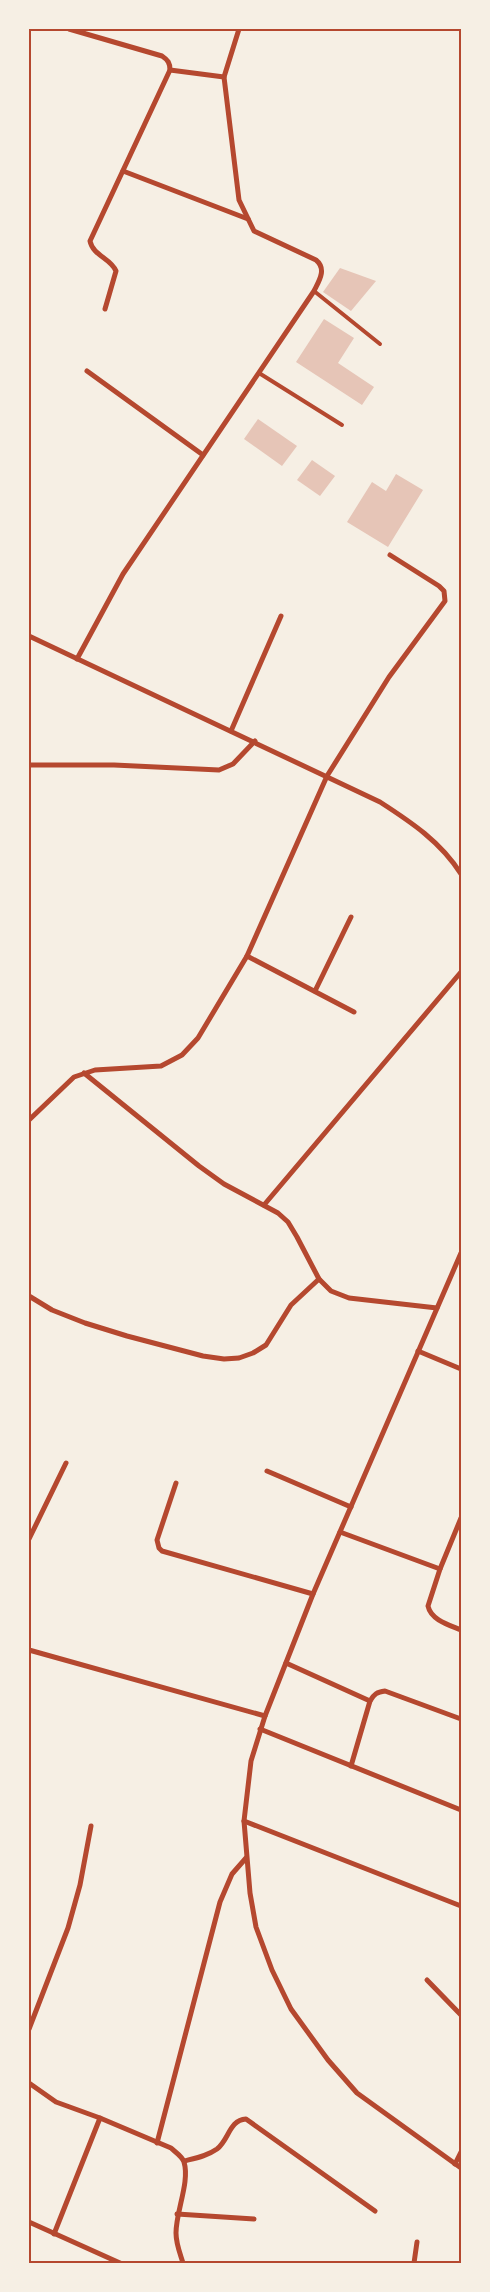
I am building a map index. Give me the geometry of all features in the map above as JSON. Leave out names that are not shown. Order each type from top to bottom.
[{"type":"street","points":[[69,29],[162,56],[167,59],[170,70],[90,241],[92,249],[114,266],[116,271],[105,308]]},
{"type":"street","points":[[77,659],[123,574],[314,291],[321,276],[319,262],[254,231],[240,200],[224,77],[239,29]]},
{"type":"street","points":[[170,70],[224,77]]},
{"type":"street","points":[[122,172],[248,219]]},
{"type":"street","points":[[87,371],[203,455]]},
{"type":"street","points":[[29,1120],[61,1088],[74,1077],[84,1072],[114,1068],[161,1066],[182,1055],[198,1038],[247,956],[328,776],[389,677],[445,601],[444,590],[390,555]]},
{"type":"street","points":[[231,731],[281,616]]},
{"type":"street","points":[[29,636],[380,802],[416,826],[452,859],[461,874]]},
{"type":"street","points":[[29,765],[114,765],[219,770],[233,764],[254,741]]},
{"type":"street","points":[[315,991],[351,917]]},
{"type":"street","points":[[247,956],[354,1012]]},
{"type":"street","points":[[264,1205],[461,972]]},
{"type":"street","points":[[84,1072],[199,1166],[224,1184],[278,1213],[288,1222],[319,1279],[330,1290],[349,1298],[437,1308]]},
{"type":"street","points":[[461,1253],[313,1594],[260,1729],[247,1783],[244,1821],[250,1894],[256,1927],[272,1970],[291,2009],[328,2060],[357,2093],[461,2168]]},
{"type":"street","points":[[29,1296],[52,1310],[127,1336],[203,1356],[232,1358],[253,1353],[266,1345],[291,1305],[319,1279]]},
{"type":"street","points":[[418,1351],[461,1369]]},
{"type":"street","points":[[29,1539],[66,1463]]},
{"type":"street","points":[[267,1471],[351,1506]]},
{"type":"street","points":[[176,1483],[157,1540],[162,1551],[313,1594]]},
{"type":"street","points":[[461,1518],[440,1569],[428,1609],[434,1618],[461,1630]]},
{"type":"street","points":[[340,1532],[440,1569]]},
{"type":"street","points":[[29,1650],[265,1716]]},
{"type":"street","points":[[286,1663],[370,1701]]},
{"type":"street","points":[[351,1766],[370,1701],[374,1695],[386,1691],[461,1719]]},
{"type":"street","points":[[260,1729],[461,1810]]},
{"type":"street","points":[[244,1821],[461,1906]]},
{"type":"street","points":[[29,2029],[68,1928],[80,1885],[91,1826]]},
{"type":"street","points":[[157,2143],[220,1902],[232,1874],[246,1858]]},
{"type":"street","points":[[427,1980],[461,2015]]},
{"type":"street","points":[[29,2083],[56,2102],[171,2148],[184,2161],[184,2183],[177,2214],[177,2246],[183,2263]]},
{"type":"street","points":[[54,2234],[100,2118]]},
{"type":"street","points":[[184,2161],[200,2158],[219,2147],[235,2122],[246,2118],[375,2211]]},
{"type":"street","points":[[455,2164],[461,2152]]},
{"type":"street","points":[[177,2214],[254,2219]]},
{"type":"street","points":[[29,2222],[120,2263]]},
{"type":"street","points":[[414,2263],[417,2242]]},
{"type":"lane","points":[[314,291],[380,344]]},
{"type":"lane","points":[[259,373],[342,425]]},
{"type":"building","points":[[340,268],[376,281],[351,311],[323,292]]},
{"type":"building","points":[[324,319],[354,338],[338,363],[374,387],[362,405],[296,362]]},
{"type":"building","points":[[258,419],[297,446],[282,466],[244,439]]},
{"type":"building","points":[[312,460],[335,476],[320,496],[297,480]]},
{"type":"building","points":[[396,474],[423,490],[388,547],[347,522],[372,482],[386,491]]}]
